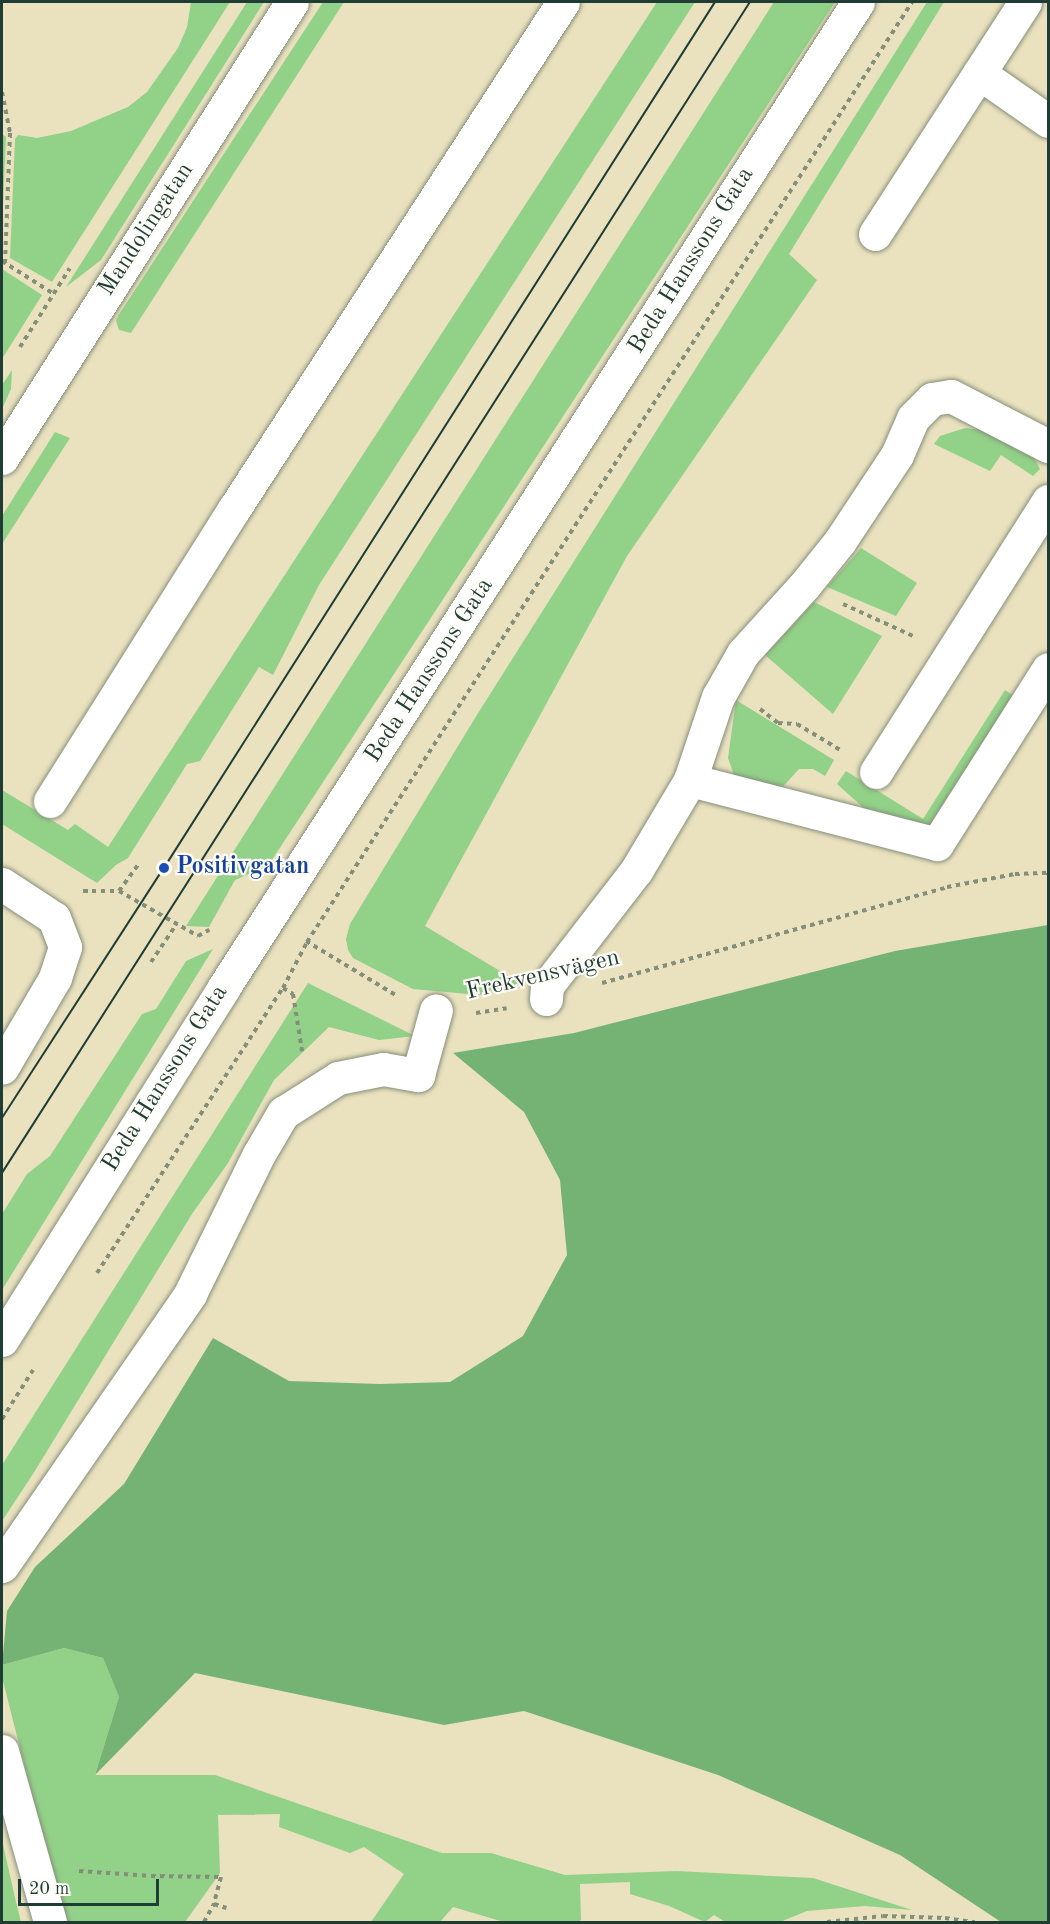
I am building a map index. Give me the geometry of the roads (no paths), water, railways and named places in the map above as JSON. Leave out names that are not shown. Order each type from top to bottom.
[{"type":"street","name":"Mandolingatan","points":[[2,458],[292,2]]},
{"type":"street","points":[[50,801],[241,499],[563,2]]},
{"type":"street","name":"Beda Hanssons Gata","points":[[2,1340],[858,2]]},
{"type":"street","points":[[875,234],[1025,2]]},
{"type":"street","points":[[980,73],[1048,121]]},
{"type":"street","points":[[546,999],[547,986],[636,871],[690,780],[718,697],[743,653],[804,586],[840,541],[897,455],[913,418],[932,399],[951,396],[1048,446]]},
{"type":"street","points":[[876,772],[1048,501]]},
{"type":"street","points":[[690,780],[938,844],[1048,669]]},
{"type":"street","points":[[2,884],[54,918],[64,947],[55,978],[2,1068]]},
{"type":"street","points":[[2,1566],[190,1294],[259,1154],[283,1113],[338,1078],[383,1069],[418,1075],[436,1010]]},
{"type":"street","points":[[2,1751],[50,1923]]},
{"type":"tram line","points":[[2,1118],[164,868],[715,2]]},
{"type":"tram line","points":[[2,1173],[750,2]]},
{"type":"place","name":"Positivgatan","points":[[164,868]]}]
